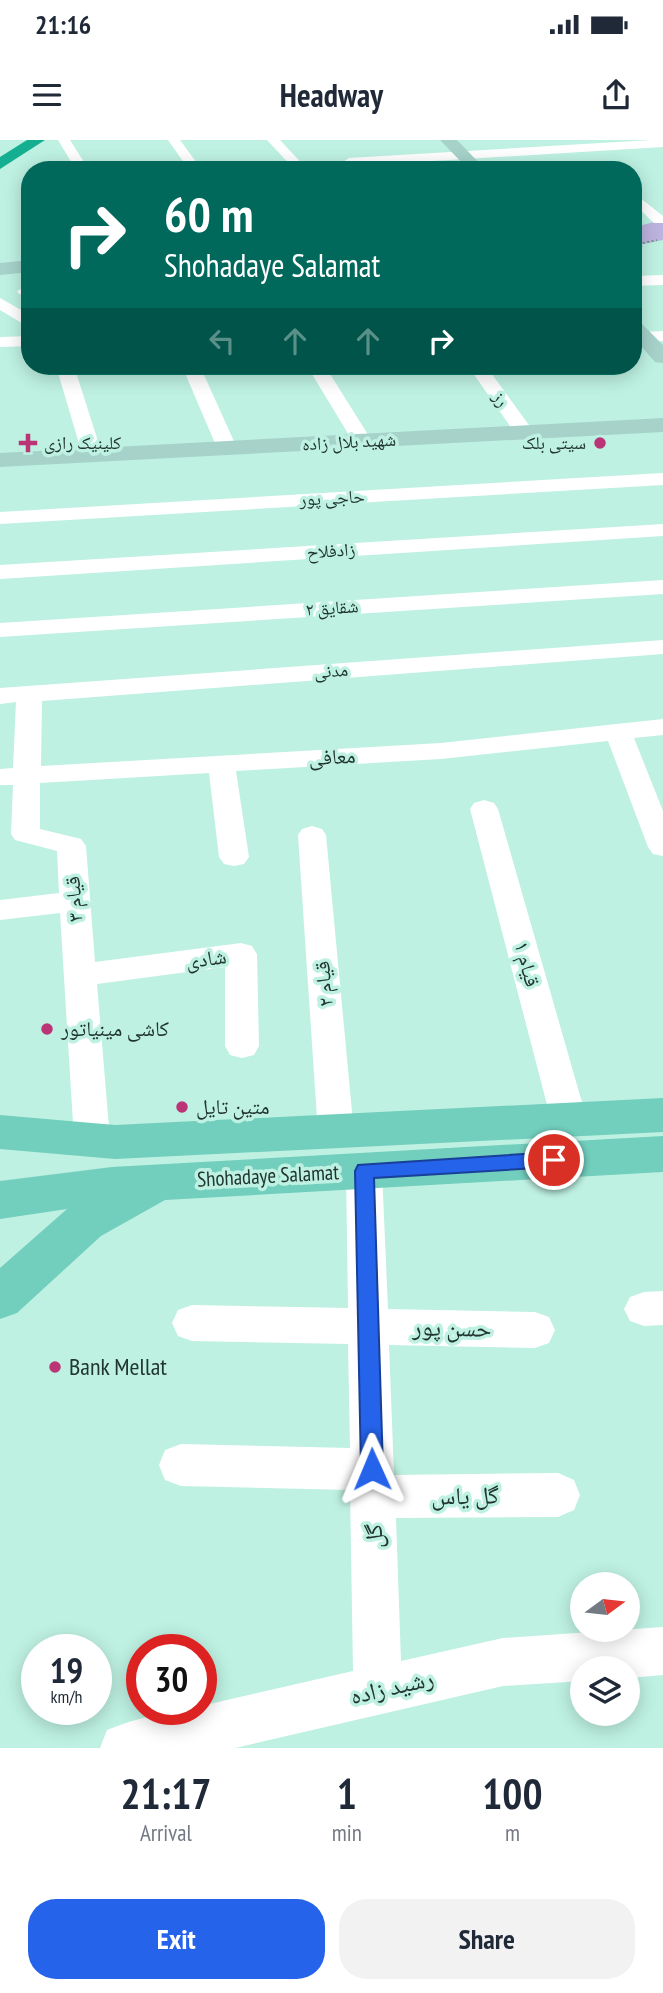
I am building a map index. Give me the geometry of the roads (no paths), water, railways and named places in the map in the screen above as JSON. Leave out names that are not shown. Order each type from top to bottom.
[{"type":"highway","points":[[0,149],[15,140]]},
{"type":"highway","points":[[0,164],[37,140]]},
{"type":"main road","points":[[451,145],[468,161]]},
{"type":"main road","points":[[0,258],[21,256]]},
{"type":"main road","points":[[0,269],[21,267]]},
{"type":"main road","points":[[647,333],[663,357]]},
{"type":"main road","name":"شهید بلال زاده","points":[[0,460],[663,425]]},
{"type":"main road","name":"شهید بلال زاده","points":[[0,466],[36,460]]},
{"type":"main road","name":"Shohadaye Salamat","points":[[4,1126],[116,1142],[663,1115]]},
{"type":"main road","name":"Shohadaye Salamat","points":[[1,1200],[112,1185],[663,1153]]},
{"type":"main road","points":[[0,1298],[85,1222],[164,1183]]},
{"type":"street","points":[[174,140],[189,161]]},
{"type":"street","points":[[273,140],[293,161]]},
{"type":"street","points":[[355,161],[486,140]]},
{"type":"street","points":[[64,141],[77,161]]},
{"type":"street","points":[[451,145],[663,143]]},
{"type":"street","points":[[570,144],[591,161]]},
{"type":"street","points":[[642,193],[653,191]]},
{"type":"street","points":[[642,203],[659,220]]},
{"type":"street","points":[[642,280],[663,279]]},
{"type":"street","points":[[0,303],[21,317]]},
{"type":"street","points":[[0,342],[21,341]]},
{"type":"street","points":[[68,375],[93,457]]},
{"type":"street","points":[[195,375],[227,448]]},
{"type":"street","points":[[322,375],[362,441]]},
{"type":"street","name":"رز","points":[[483,375],[524,432]]},
{"type":"street","name":"حاجی پور","points":[[0,518],[663,479]]},
{"type":"street","name":"زادفلاح","points":[[0,572],[663,530]]},
{"type":"street","name":"شقایق ۲","points":[[0,630],[663,587]]},
{"type":"street","name":"مدنی","points":[[14,695],[663,647]]},
{"type":"street","name":"قیام ۳","points":[[14,695],[13,776],[25,834],[71,846],[88,1139]]},
{"type":"street","name":"معافی","points":[[13,776],[441,751],[663,727]]},
{"type":"street","points":[[618,732],[663,847]]},
{"type":"street","points":[[221,764],[234,856]]},
{"type":"street","name":"قیام ۱","points":[[484,809],[569,1120]]},
{"type":"street","name":"قیام ۲","points":[[312,835],[337,1133]]},
{"type":"street","points":[[0,910],[75,901]]},
{"type":"street","name":"شادی","points":[[80,975],[241,954],[242,1046]]},
{"type":"street","name":"گل","points":[[364,1171],[378,1691]]},
{"type":"street","name":"حسن پور","points":[[192,1323],[535,1330]]},
{"type":"street","name":"گل یاس","points":[[181,1465],[372,1483],[558,1495]]},
{"type":"street","name":"رشید زاده","points":[[125,1748],[215,1738],[378,1691],[503,1662],[663,1651]]},
{"type":"place","name":"کلینیک رازی","points":[[28,443]]},
{"type":"place","name":"سیتی بلک","points":[[600,443]]},
{"type":"place","name":"کاشی مینیاتور","points":[[47,1029]]},
{"type":"place","name":"متین تایل","points":[[182,1107]]},
{"type":"place","name":"Bank Mellat","points":[[55,1367]]}]
